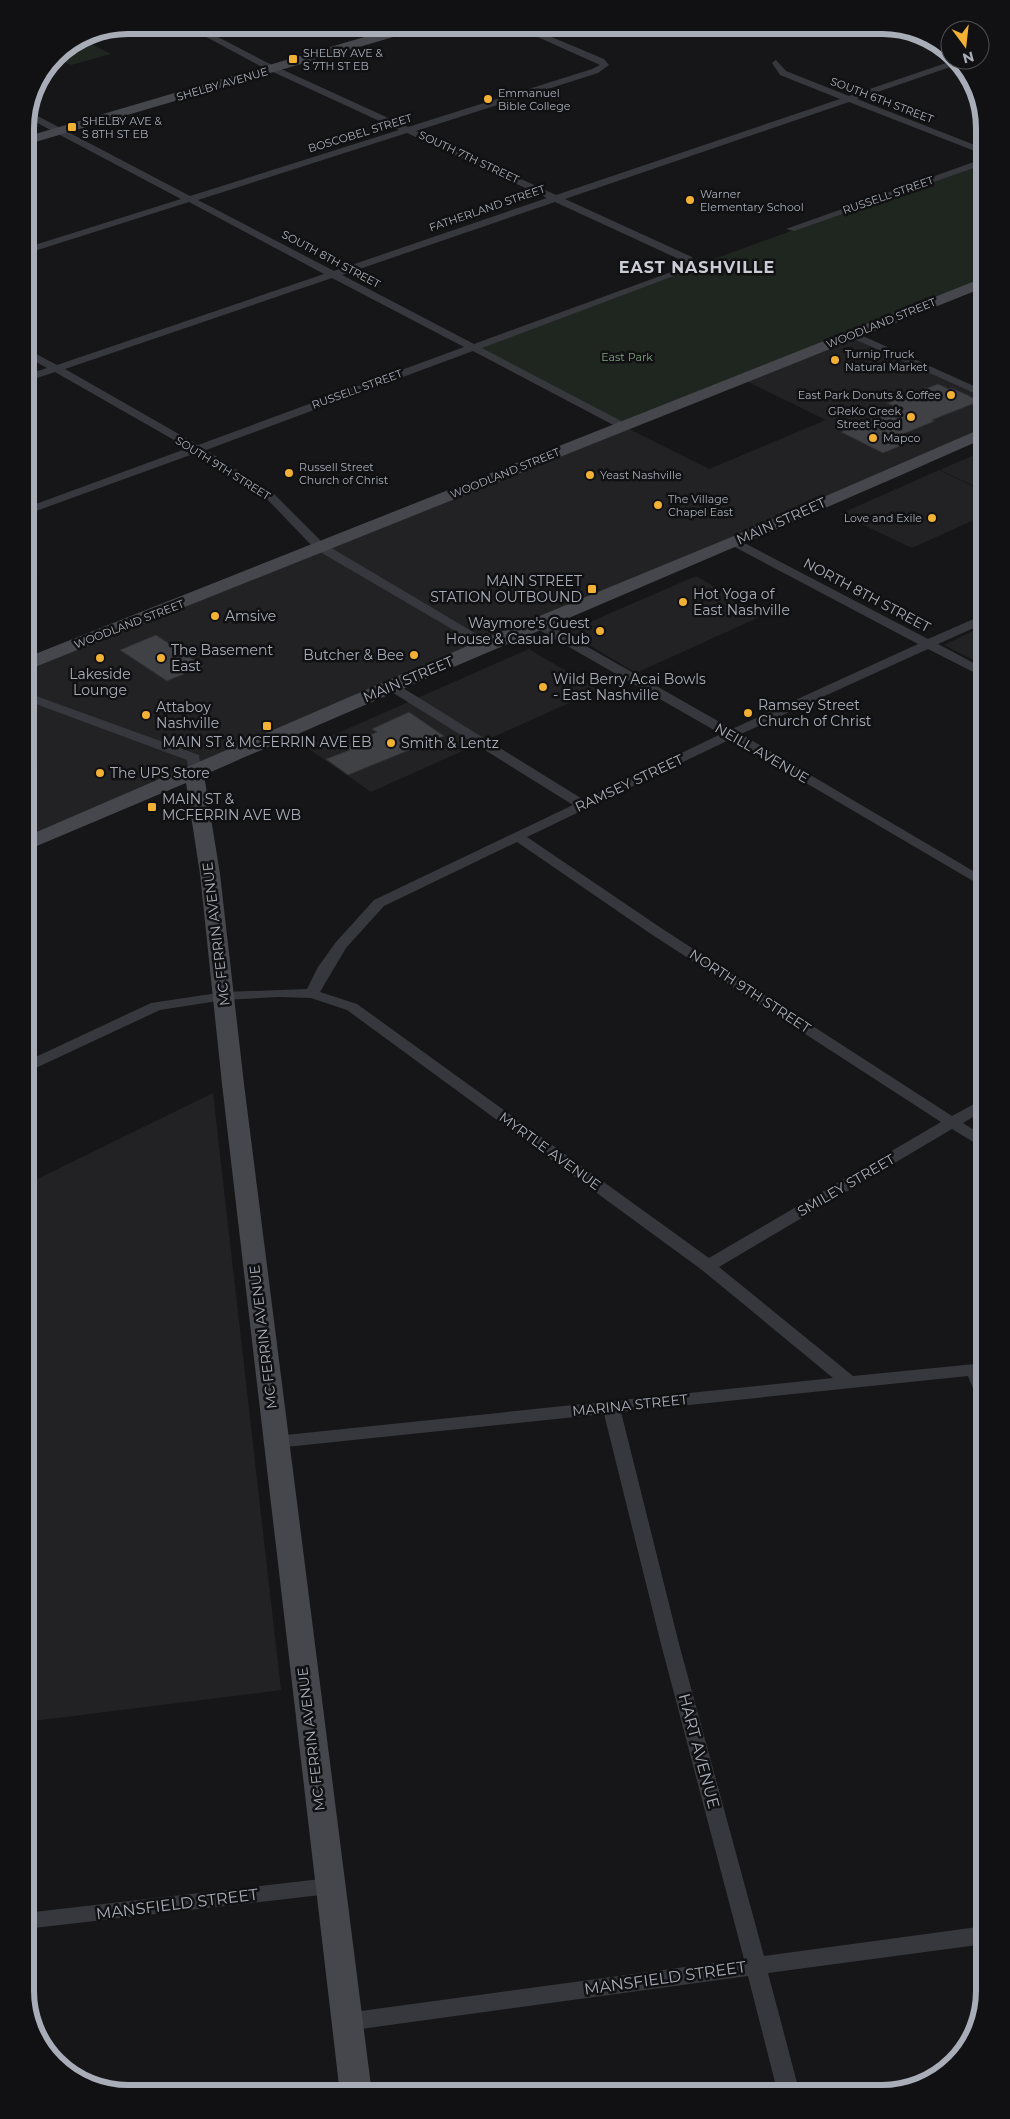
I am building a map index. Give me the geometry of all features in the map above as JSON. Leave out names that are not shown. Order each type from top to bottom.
[{"type":"street","name":"SOUTH 7TH STREET","points":[[206,34],[274,68],[410,129],[688,259],[690,268]]},
{"type":"street","name":"SHELBY AVENUE","points":[[34,138],[389,34]]},
{"type":"street","name":"BOSCOBEL STREET","points":[[34,248],[595,72],[605,65],[601,61],[536,34]]},
{"type":"street","name":"SOUTH 6TH STREET","points":[[776,63],[783,73],[976,148]]},
{"type":"street","name":"FATHERLAND STREET","points":[[34,376],[940,68]]},
{"type":"street","name":"SOUTH 8TH STREET","points":[[35,118],[623,426]]},
{"type":"street","name":"RUSSELL STREET","points":[[791,229],[976,164]]},
{"type":"street","name":"RUSSELL STREET","points":[[34,509],[473,346],[690,268]]},
{"type":"street","name":"WOODLAND STREET","points":[[34,661],[976,286]]},
{"type":"street","points":[[854,335],[976,391]]},
{"type":"street","name":"SOUTH 9TH STREET","points":[[34,356],[197,449],[269,495],[320,546],[486,645]]},
{"type":"street","name":"MAIN STREET","points":[[34,841],[486,645],[734,542],[976,436]]},
{"type":"street","name":"NORTH 8TH STREET","points":[[734,542],[976,669]]},
{"type":"street","name":"RAMSEY STREET","points":[[312,994],[323,968],[334,952],[379,903],[732,734],[976,622]]},
{"type":"street","name":"NEILL AVENUE","points":[[538,624],[732,734],[976,879]]},
{"type":"street","points":[[391,686],[583,805]]},
{"type":"street","name":"MC FERRIN AVENUE","points":[[34,699],[194,758],[194,773],[210,874],[329,1886],[355,2085]]},
{"type":"street","name":"NORTH 9TH STREET","points":[[517,836],[656,930],[976,1138]]},
{"type":"street","name":"MYRTLE AVENUE","points":[[34,1064],[156,1006],[224,996],[279,993],[312,994],[352,1007],[708,1266],[848,1380]]},
{"type":"street","name":"SMILEY STREET","points":[[708,1266],[976,1109]]},
{"type":"street","name":"MARINA STREET","points":[[276,1442],[611,1408],[848,1380],[976,1370]]},
{"type":"street","name":"HART AVENUE","points":[[611,1408],[670,1644],[756,1965],[786,2085]]},
{"type":"street","name":"MANSFIELD STREET","points":[[34,1921],[329,1886]]},
{"type":"street","name":"MANSFIELD STREET","points":[[346,2022],[976,1936]]},
{"type":"shaded area","points":[[854,335],[976,391],[976,436],[34,841],[34,661],[623,426],[709,469],[826,420],[742,379]]},
{"type":"shaded area","points":[[976,454],[976,487],[940,470]]},
{"type":"shaded area","points":[[939,470],[976,488],[976,519],[912,548],[840,514]]},
{"type":"shaded area","points":[[696,576],[764,615],[636,673],[567,632]]},
{"type":"shaded area","points":[[976,629],[976,661],[944,645]]},
{"type":"shaded area","points":[[529,649],[598,690],[371,792],[306,747]]},
{"type":"shaded area","points":[[213,1093],[281,1690],[34,1721],[34,1181]]},
{"type":"green space","points":[[88,43],[111,54],[71,65],[62,61]]},
{"type":"green space","name":"East Park","points":[[976,164],[976,288],[623,426],[473,346]]},
{"type":"building","points":[[938,384],[976,399],[976,403],[893,438],[905,444],[883,453],[841,432],[898,408],[887,403]]},
{"type":"building","name":"The Basement East","points":[[156,635],[203,666],[167,681],[120,650]]},
{"type":"building","name":"Smith & Lentz","points":[[409,712],[444,736],[348,775],[326,759],[350,750],[344,747],[377,732],[372,729]]},
{"type":"place","name":"SHELBY AVE & S 7TH ST EB","points":[[293,59]]},
{"type":"place","name":"Emmanuel Bible College","points":[[488,99]]},
{"type":"place","name":"SHELBY AVE & S 8TH ST EB","points":[[72,127]]},
{"type":"place","name":"Warner Elementary School","points":[[690,200]]},
{"type":"place","name":"Turnip Truck Natural Market","points":[[835,360]]},
{"type":"place","name":"East Park Donuts & Coffee","points":[[951,395]]},
{"type":"place","name":"GReKo Greek Street Food","points":[[911,417]]},
{"type":"place","name":"Mapco","points":[[873,438]]},
{"type":"place","name":"Russell Street Church of Christ","points":[[289,473]]},
{"type":"place","name":"Yeast Nashville","points":[[590,475]]},
{"type":"place","name":"The Village Chapel East","points":[[658,505]]},
{"type":"place","name":"Love and Exile","points":[[932,518]]},
{"type":"place","name":"MAIN STREET STATION OUTBOUND","points":[[592,589]]},
{"type":"place","name":"Hot Yoga of East Nashville","points":[[683,602]]},
{"type":"place","name":"Amsive","points":[[215,616]]},
{"type":"place","name":"Waymore's Guest House & Casual Club","points":[[600,631]]},
{"type":"place","name":"Butcher & Bee","points":[[414,655]]},
{"type":"place","name":"Lakeside Lounge","points":[[100,658]]},
{"type":"place","name":"The Basement East","points":[[161,658]]},
{"type":"place","name":"Wild Berry Acai Bowls - East Nashville","points":[[543,687]]},
{"type":"place","name":"Ramsey Street Church of Christ","points":[[748,713]]},
{"type":"place","name":"Attaboy Nashville","points":[[146,715]]},
{"type":"place","name":"MAIN ST & MCFERRIN AVE EB","points":[[267,726]]},
{"type":"place","name":"Smith & Lentz","points":[[391,743]]},
{"type":"place","name":"The UPS Store","points":[[100,773]]},
{"type":"place","name":"MAIN ST & MCFERRIN AVE WB","points":[[152,807]]},
{"type":"district","name":"EAST NASHVILLE","points":[[697,267]]}]
